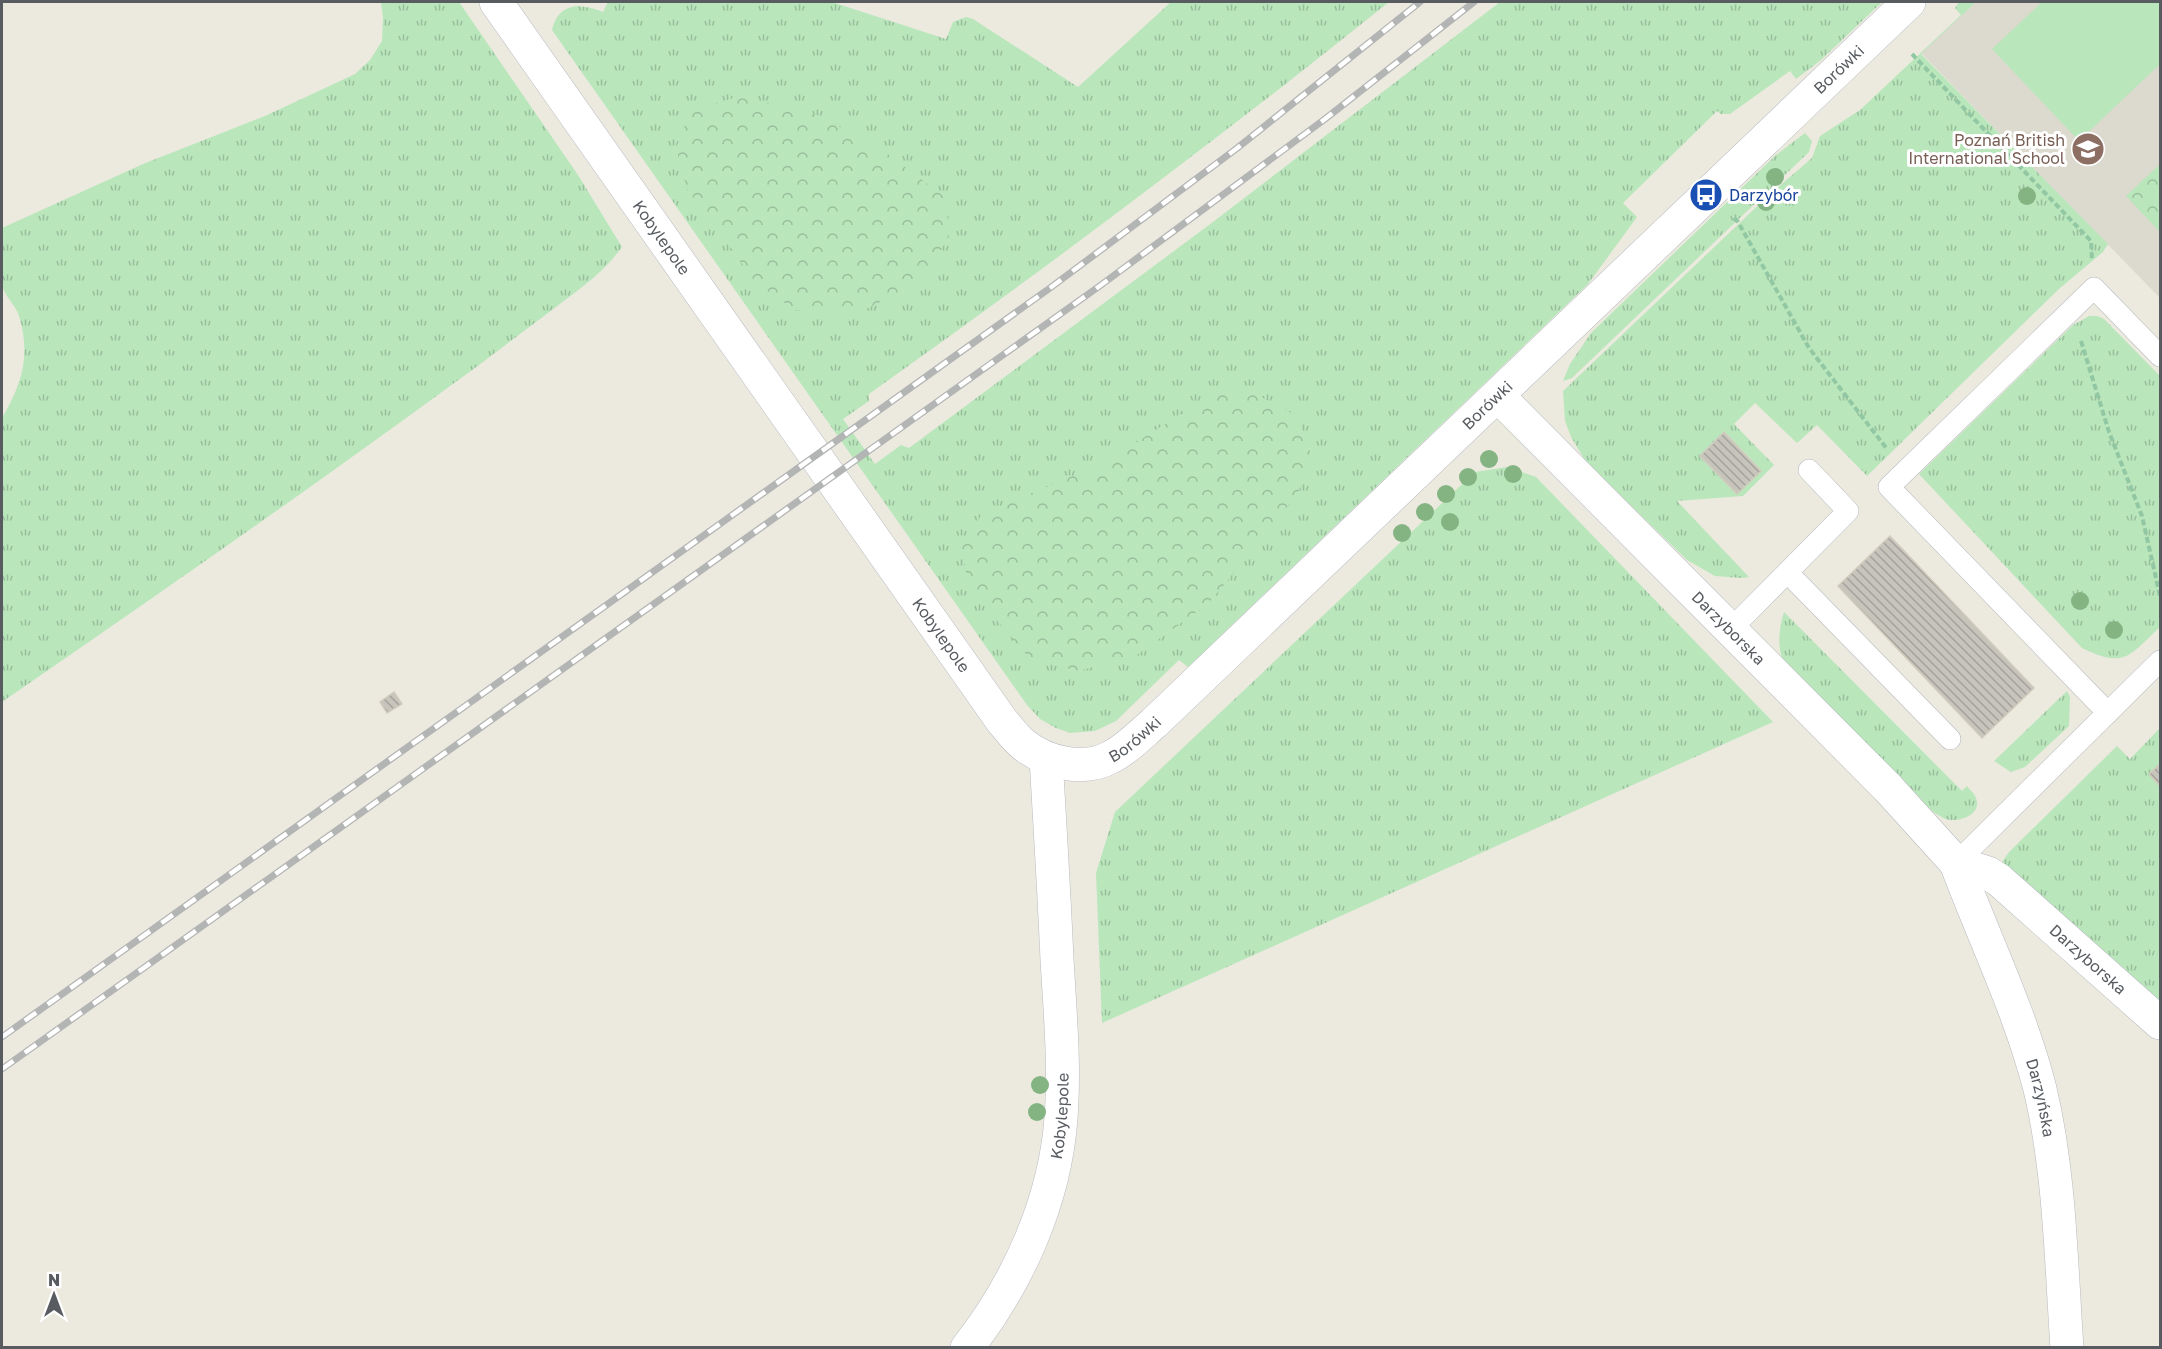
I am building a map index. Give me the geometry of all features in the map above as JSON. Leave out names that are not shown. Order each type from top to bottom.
[{"type":"street","name":"Kobylepole","points":[[496,2],[1002,721],[1023,745],[1046,758],[1062,1057],[1061,1118],[1058,1142],[1049,1189],[1025,1253],[996,1306],[967,1347]]},
{"type":"street","name":"Borówki","points":[[1046,758],[1089,764],[1100,762],[1121,752],[1192,688],[1909,2]]},
{"type":"street","name":"Darzyborska","points":[[1497,396],[1888,788],[1956,863],[1988,873],[2000,880],[2160,1023]]},
{"type":"street","name":"Darzyńska","points":[[1956,863],[1978,923],[2020,1023],[2040,1092],[2055,1179],[2067,1347]]},
{"type":"lane","points":[[2108,713],[1889,487],[2094,288],[2160,356]]},
{"type":"lane","points":[[1730,630],[1848,511],[1809,470]]},
{"type":"lane","points":[[1788,573],[1950,739]]},
{"type":"lane","points":[[1956,863],[2160,661]]},
{"type":"path","points":[[1912,54],[2091,241],[2094,288]]},
{"type":"path","points":[[1706,195],[1738,222],[1809,348],[1904,472]]},
{"type":"path","points":[[2073,309],[2109,432],[2142,516],[2160,596]]},
{"type":"shaded area","name":"Poznań British International School","points":[[1976,2],[2160,2],[2160,298],[1921,53]]},
{"type":"green space","points":[[381,2],[459,2],[578,175],[622,247],[588,283],[459,380],[281,508],[2,702],[2,418],[15,393],[23,369],[24,344],[19,316],[2,284],[2,228],[143,164],[265,116],[355,74],[370,60],[382,41]]},
{"type":"green space","points":[[608,2],[832,2],[946,39],[953,22],[966,17],[973,19],[1078,87],[1171,2],[1389,2],[1132,202],[869,394],[869,401],[843,419],[875,464],[901,445],[909,448],[1213,222],[1500,2],[1881,3],[1821,60],[1796,79],[1790,71],[1730,114],[1721,114],[1717,111],[1623,203],[1637,217],[1588,284],[1188,667],[1179,660],[1116,721],[1095,731],[1070,733],[1040,719],[1027,705],[552,30],[555,21],[565,10],[579,6],[603,12]]},
{"type":"green space","points":[[1959,2],[1976,2],[1921,54],[2108,244],[2103,252],[2060,288],[1867,476],[1817,425],[1797,443],[1755,403],[1734,424],[1774,465],[1743,496],[1677,501],[1749,577],[1715,576],[1687,560],[1586,462],[1571,437],[1565,421],[1563,391],[1769,195],[1812,158],[1820,136],[1860,110],[1961,15],[1955,8]],"holes":[[[1725,432],[1761,470],[1736,494],[1700,456]]]},
{"type":"green space","points":[[2042,2],[2160,2],[2160,64],[2079,141],[1992,49]]},
{"type":"green space","points":[[736,97],[807,110],[877,146],[946,198],[949,236],[923,282],[853,315],[795,310],[756,283],[687,189],[676,148],[690,112]]},
{"type":"green space","points":[[1805,133],[1812,141],[1809,152],[1572,378],[1563,381],[1570,364],[1591,333],[1776,155]]},
{"type":"green space","points":[[2160,164],[2160,232],[2126,196]]},
{"type":"green space","points":[[2089,316],[2104,319],[2160,376],[2160,627],[2133,652],[2117,658],[2108,658],[2082,648],[1919,474],[2073,325]]},
{"type":"green space","points":[[1254,393],[1297,416],[1312,457],[1297,495],[1209,603],[1138,654],[1079,671],[1031,660],[969,588],[961,547],[982,514],[1106,462],[1210,395]]},
{"type":"green space","points":[[1507,467],[1536,477],[1773,722],[1102,1023],[1096,873],[1115,812],[1475,472]]},
{"type":"green space","points":[[1784,612],[1962,791],[1967,786],[1976,798],[1974,812],[1961,819],[1951,820],[1933,812],[1821,702],[1783,661],[1779,636]]},
{"type":"green space","points":[[2067,691],[2070,697],[2069,726],[2025,767],[2011,772],[1994,761]]},
{"type":"green space","points":[[2160,728],[2160,764],[2150,774],[2160,786],[2160,1003],[2000,865],[2009,852],[2117,746],[2130,759]]},
{"type":"building","points":[[1724,432],[1761,471],[1737,494],[1700,456]]},
{"type":"building","points":[[1890,536],[2034,688],[1982,738],[1838,586]]},
{"type":"building","points":[[394,692],[402,704],[387,713],[380,702]]},
{"type":"building","points":[[2160,764],[2160,786],[2149,774]]},
{"type":"railway","points":[[2,1037],[1050,288],[1236,149],[1420,2]]},
{"type":"railway","points":[[2,1069],[1101,285],[1325,119],[1474,2]]},
{"type":"place","name":"Poznań British International School","points":[[2088,149]]},
{"type":"place","name":"Darzybór","points":[[1706,195]]}]
